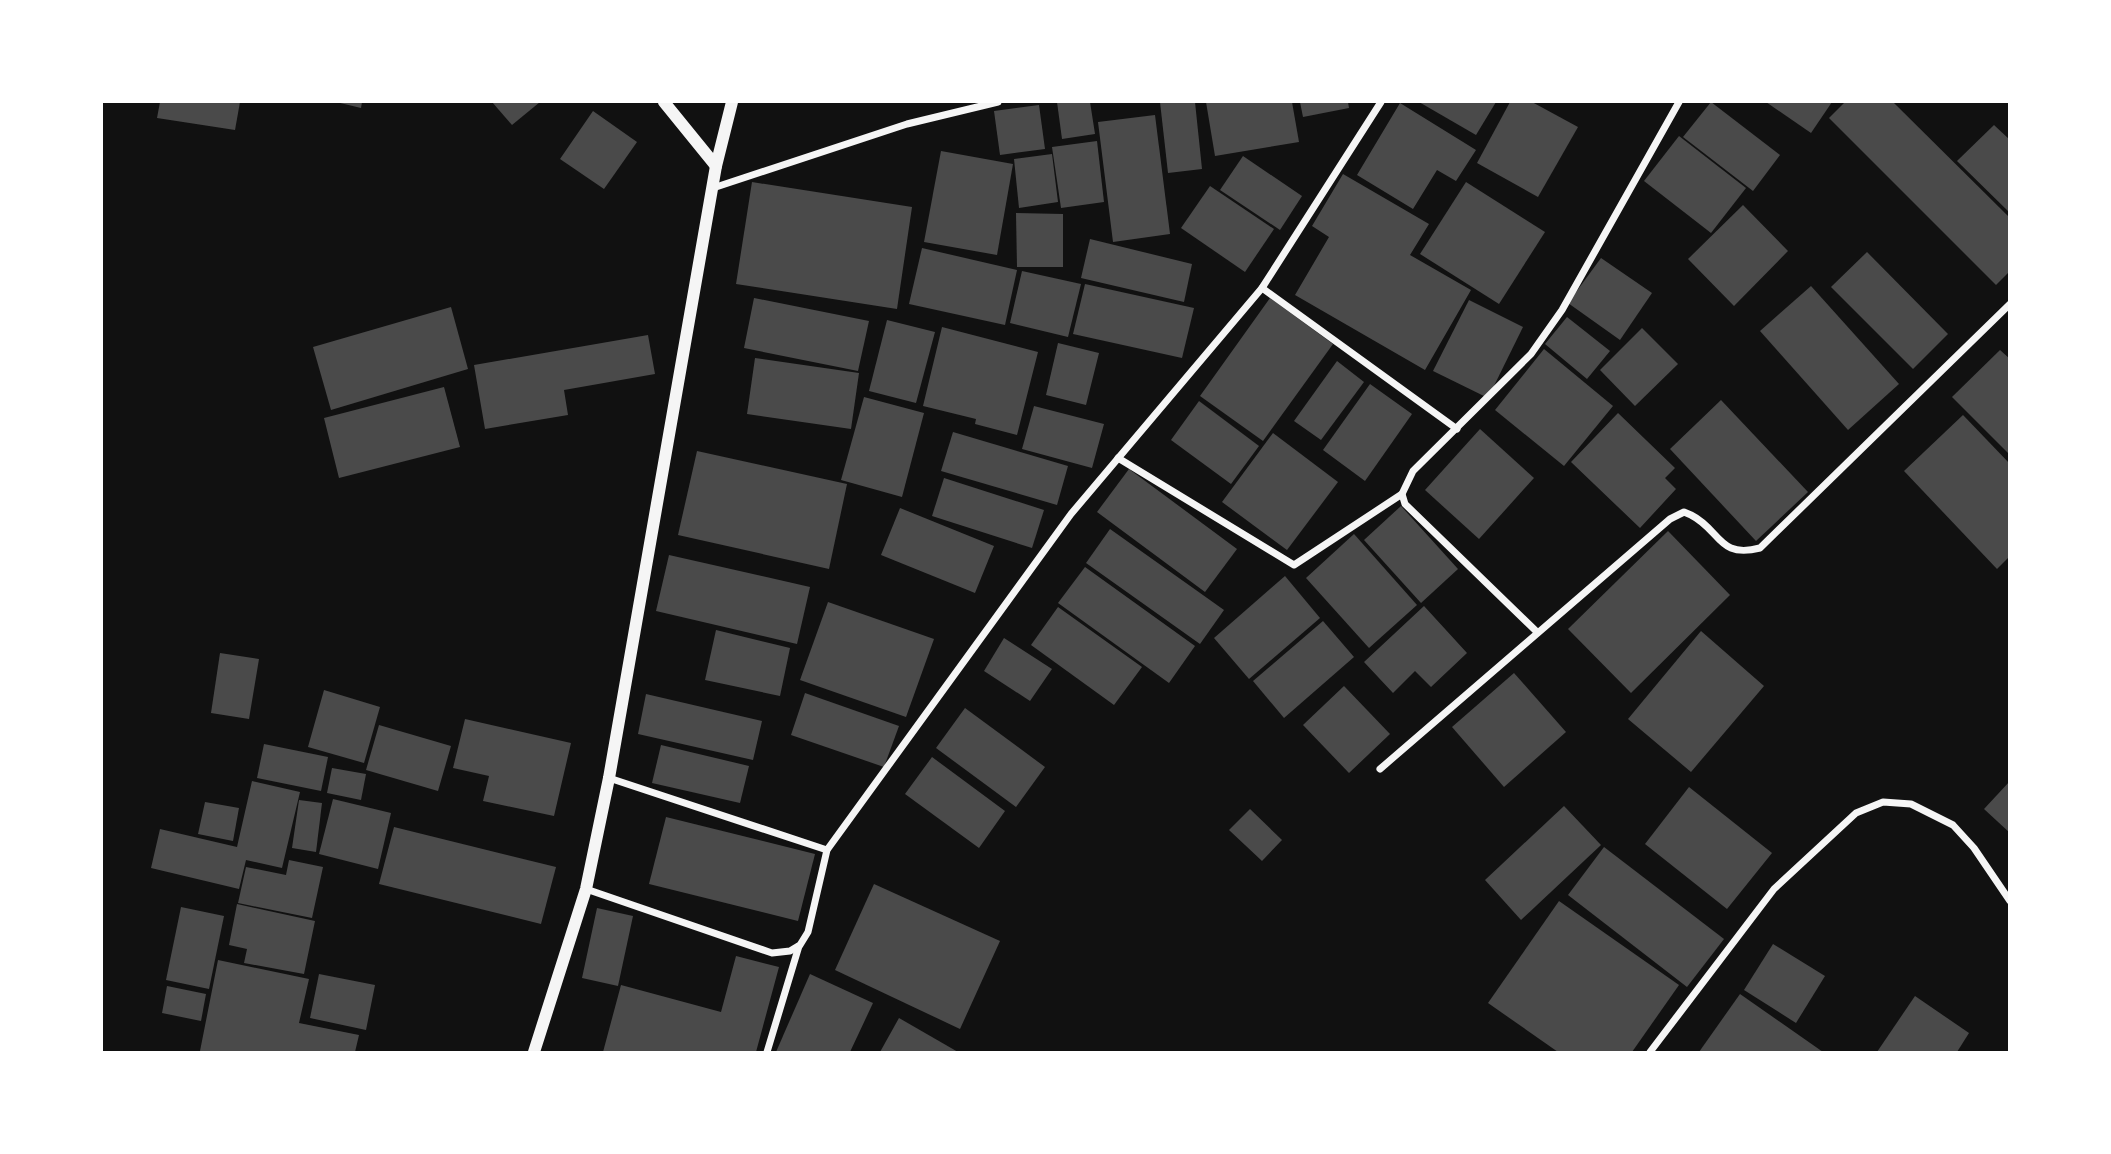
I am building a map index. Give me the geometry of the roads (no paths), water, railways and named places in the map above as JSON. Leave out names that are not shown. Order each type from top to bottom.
[{"type":"street","points":[[664,102],[716,166]]},
{"type":"street","points":[[534,1052],[586,889],[609,778],[716,166],[733,102]]},
{"type":"street","points":[[713,188],[907,124],[998,102]]},
{"type":"street","points":[[767,1052],[800,945],[808,932],[827,850],[1071,514],[1262,288],[1381,102]]},
{"type":"street","points":[[1118,458],[1294,565],[1402,494],[1413,471],[1531,354],[1562,310],[1679,102]]},
{"type":"street","points":[[1262,288],[1457,429]]},
{"type":"street","points":[[1380,769],[1536,631],[1655,531],[1684,512],[1697,517],[1733,550],[1744,552],[1760,548],[2010,304]]},
{"type":"street","points":[[1402,494],[1405,504],[1536,631]]},
{"type":"street","points":[[609,778],[827,850]]},
{"type":"street","points":[[1650,1052],[1774,889],[1856,813],[1883,802],[1911,804],[1953,825],[1974,848],[2010,901]]},
{"type":"street","points":[[586,889],[772,953],[790,951],[800,945]]}]
